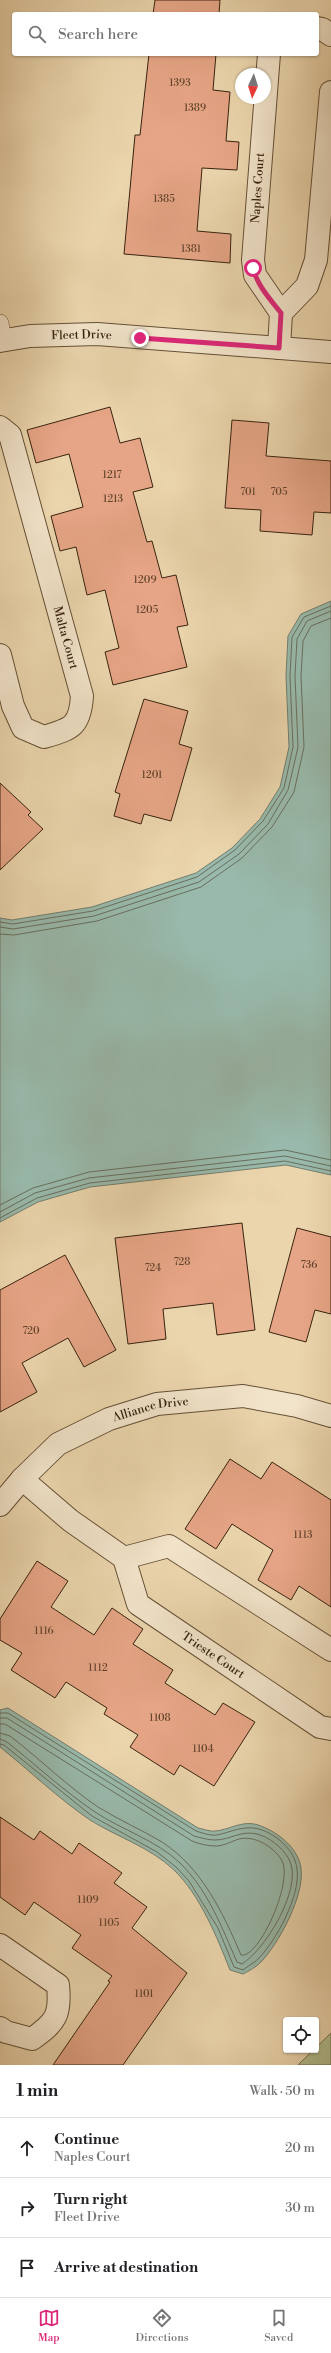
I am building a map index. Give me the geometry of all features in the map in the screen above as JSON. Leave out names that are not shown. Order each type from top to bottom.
[{"type":"street","points":[[319,28],[331,35]]},
{"type":"street","name":"Naples Court","points":[[269,56],[253,260],[255,275],[281,313]]},
{"type":"street","points":[[279,348],[281,313],[307,286],[316,260],[331,92]]},
{"type":"street","name":"Fleet Drive","points":[[1,335],[97,334],[331,352]]},
{"type":"street","name":"Malta Court","points":[[0,427],[10,435],[82,696],[81,713],[69,730],[44,738],[23,728],[13,706],[0,655]]},
{"type":"street","name":"Alliance Drive","points":[[0,1506],[22,1479],[58,1444],[109,1419],[157,1404],[243,1396],[297,1406],[331,1416]]},
{"type":"street","points":[[22,1479],[71,1521],[124,1558],[169,1546],[331,1650]]},
{"type":"street","name":"Trieste Court","points":[[124,1558],[138,1604],[320,1727],[331,1729]]},
{"type":"street","points":[[0,1945],[58,1985],[60,2005],[51,2026],[32,2038],[6,2032],[0,2028]]},
{"type":"green space","points":[[331,2033],[331,2065],[298,2065],[310,2053],[319,2053],[319,2045]]},
{"type":"water","points":[[331,601],[331,1175],[286,1165],[90,1187],[38,1202],[0,1222],[0,918],[12,920],[92,907],[196,873],[232,848],[260,819],[280,787],[289,747],[286,676],[288,636],[301,614]]},
{"type":"water","points":[[8,1708],[198,1828],[214,1831],[238,1825],[255,1824],[268,1829],[287,1842],[296,1854],[301,1868],[299,1891],[295,1905],[283,1931],[261,1962],[243,1974],[230,1970],[200,1904],[174,1870],[155,1855],[100,1826],[78,1812],[0,1747],[0,1710]]},
{"type":"building","points":[[155,0],[220,0],[219,12],[153,12]]},
{"type":"building","points":[[149,56],[216,56],[213,90],[230,92],[226,141],[239,142],[237,170],[202,168],[197,231],[231,234],[230,263],[124,254],[135,135],[140,135]]},
{"type":"building","points":[[110,407],[120,443],[140,438],[153,487],[133,492],[147,542],[152,541],[162,578],[176,575],[188,625],[177,627],[187,667],[113,685],[105,652],[119,648],[105,590],[87,595],[76,547],[60,551],[51,516],[83,507],[69,454],[36,463],[27,430]]},
{"type":"building","points":[[232,420],[269,423],[266,456],[331,461],[331,513],[314,512],[312,535],[260,531],[261,510],[225,508]]},
{"type":"building","points":[[144,699],[188,711],[179,744],[192,748],[171,821],[144,814],[141,824],[114,816],[120,794],[115,792]]},
{"type":"building","points":[[0,783],[31,812],[28,815],[43,829],[0,870]]},
{"type":"building","points":[[242,1223],[255,1330],[217,1335],[213,1303],[163,1309],[166,1339],[128,1344],[115,1238]]},
{"type":"building","points":[[297,1228],[331,1237],[331,1314],[315,1310],[306,1342],[269,1332]]},
{"type":"building","points":[[65,1255],[116,1350],[84,1367],[68,1338],[22,1363],[37,1392],[0,1412],[0,1290]]},
{"type":"building","points":[[230,1459],[261,1479],[272,1462],[331,1500],[331,1607],[299,1586],[291,1600],[258,1580],[273,1550],[232,1524],[216,1549],[185,1529]]},
{"type":"building","points":[[37,1561],[68,1581],[51,1607],[94,1635],[112,1608],[143,1629],[133,1644],[173,1670],[165,1683],[215,1715],[223,1703],[255,1722],[214,1786],[180,1765],[174,1775],[130,1747],[138,1735],[104,1714],[107,1708],[66,1682],[55,1698],[11,1670],[22,1653],[0,1640],[0,1619]]},
{"type":"building","points":[[0,1817],[34,1840],[40,1831],[72,1854],[79,1843],[122,1873],[114,1883],[147,1907],[132,1928],[187,1973],[123,2065],[53,2065],[110,1982],[108,1981],[112,1976],[72,1948],[81,1935],[34,1902],[25,1915],[0,1897]]},
{"type":"route","points":[[140,338],[279,348],[281,313],[266,294],[255,275],[253,268]]}]
